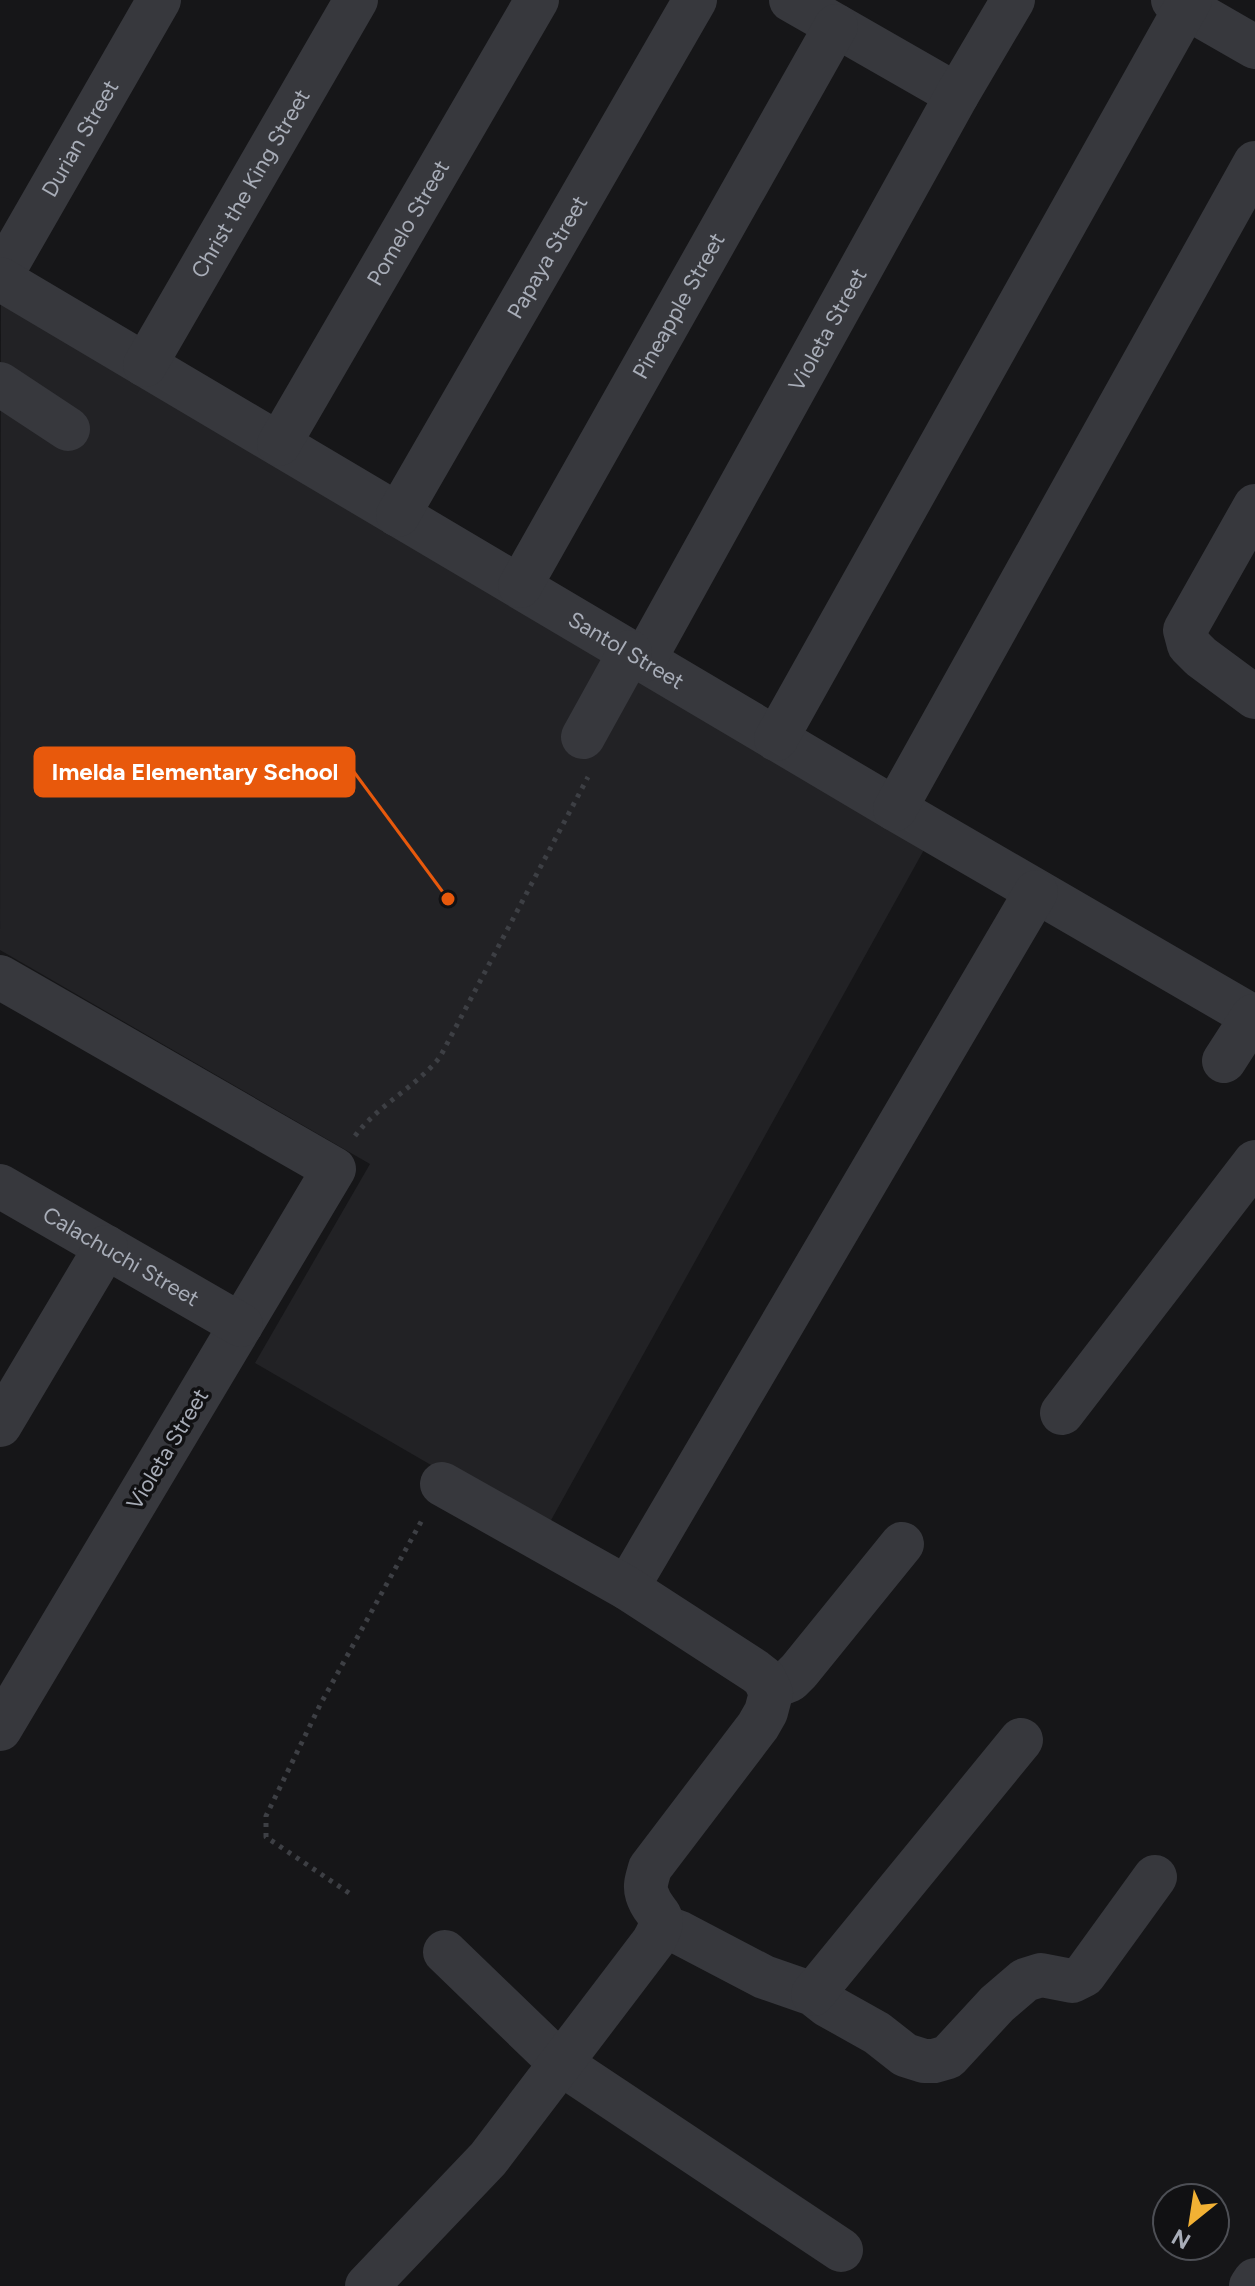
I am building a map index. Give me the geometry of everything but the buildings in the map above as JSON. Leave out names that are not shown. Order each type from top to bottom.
[{"type":"street","name":"Durian Street","points":[[0,278],[159,0]]},
{"type":"street","name":"Christ the King Street","points":[[145,365],[356,0]]},
{"type":"street","name":"Pomelo Street","points":[[279,444],[537,0]]},
{"type":"street","name":"Papaya Street","points":[[398,515],[695,0]]},
{"type":"street","points":[[791,0],[957,95]]},
{"type":"street","name":"Violeta Street","points":[[586,756],[637,656],[1013,0]]},
{"type":"street","points":[[776,739],[1183,2],[1255,47]]},
{"type":"street","name":"Pineapple Street","points":[[520,586],[836,26]]},
{"type":"street","points":[[895,809],[1255,163]]},
{"type":"street","name":"Santol Street","points":[[0,278],[776,739],[1254,1017]]},
{"type":"street","points":[[0,384],[68,429]]},
{"type":"street","points":[[1255,506],[1185,630],[1189,645],[1201,657],[1255,697]]},
{"type":"street","points":[[627,1588],[1036,892]]},
{"type":"street","points":[[0,977],[334,1169]]},
{"type":"street","points":[[1224,1061],[1254,1017]]},
{"type":"street","points":[[1062,1413],[1255,1162]]},
{"type":"street","name":"Violeta Street","points":[[0,1729],[334,1169]]},
{"type":"street","name":"Calachuchi Street","points":[[0,1186],[241,1325]]},
{"type":"street","points":[[0,1425],[106,1247]]},
{"type":"street","points":[[367,2286],[488,2159],[653,1942],[661,1926],[661,1918],[646,1893],[650,1868],[758,1726],[771,1698],[770,1688],[755,1671],[627,1588],[442,1484]]},
{"type":"street","points":[[770,1688],[790,1680],[799,1671],[902,1544]]},
{"type":"street","points":[[813,1994],[1021,1740]]},
{"type":"street","points":[[661,1926],[764,1977],[813,1994],[877,2033],[905,2055],[934,2061],[948,2057],[997,2004],[1025,1980],[1041,1975],[1072,1981],[1084,1975],[1155,1877]]},
{"type":"street","points":[[445,1952],[560,2063],[841,2250]]},
{"type":"street","points":[[1251,2286],[1255,2280]]},
{"type":"path","points":[[334,1169],[366,1121],[426,1074],[440,1057],[586,756]]},
{"type":"path","points":[[349,1893],[266,1837],[266,1816],[320,1705],[442,1484]]},
{"type":"shaded area","points":[[1,304],[925,848],[545,1531],[255,1363],[370,1164],[0,950]]},
{"type":"place","name":"Imelda Elementary School","points":[[448,899]]}]
